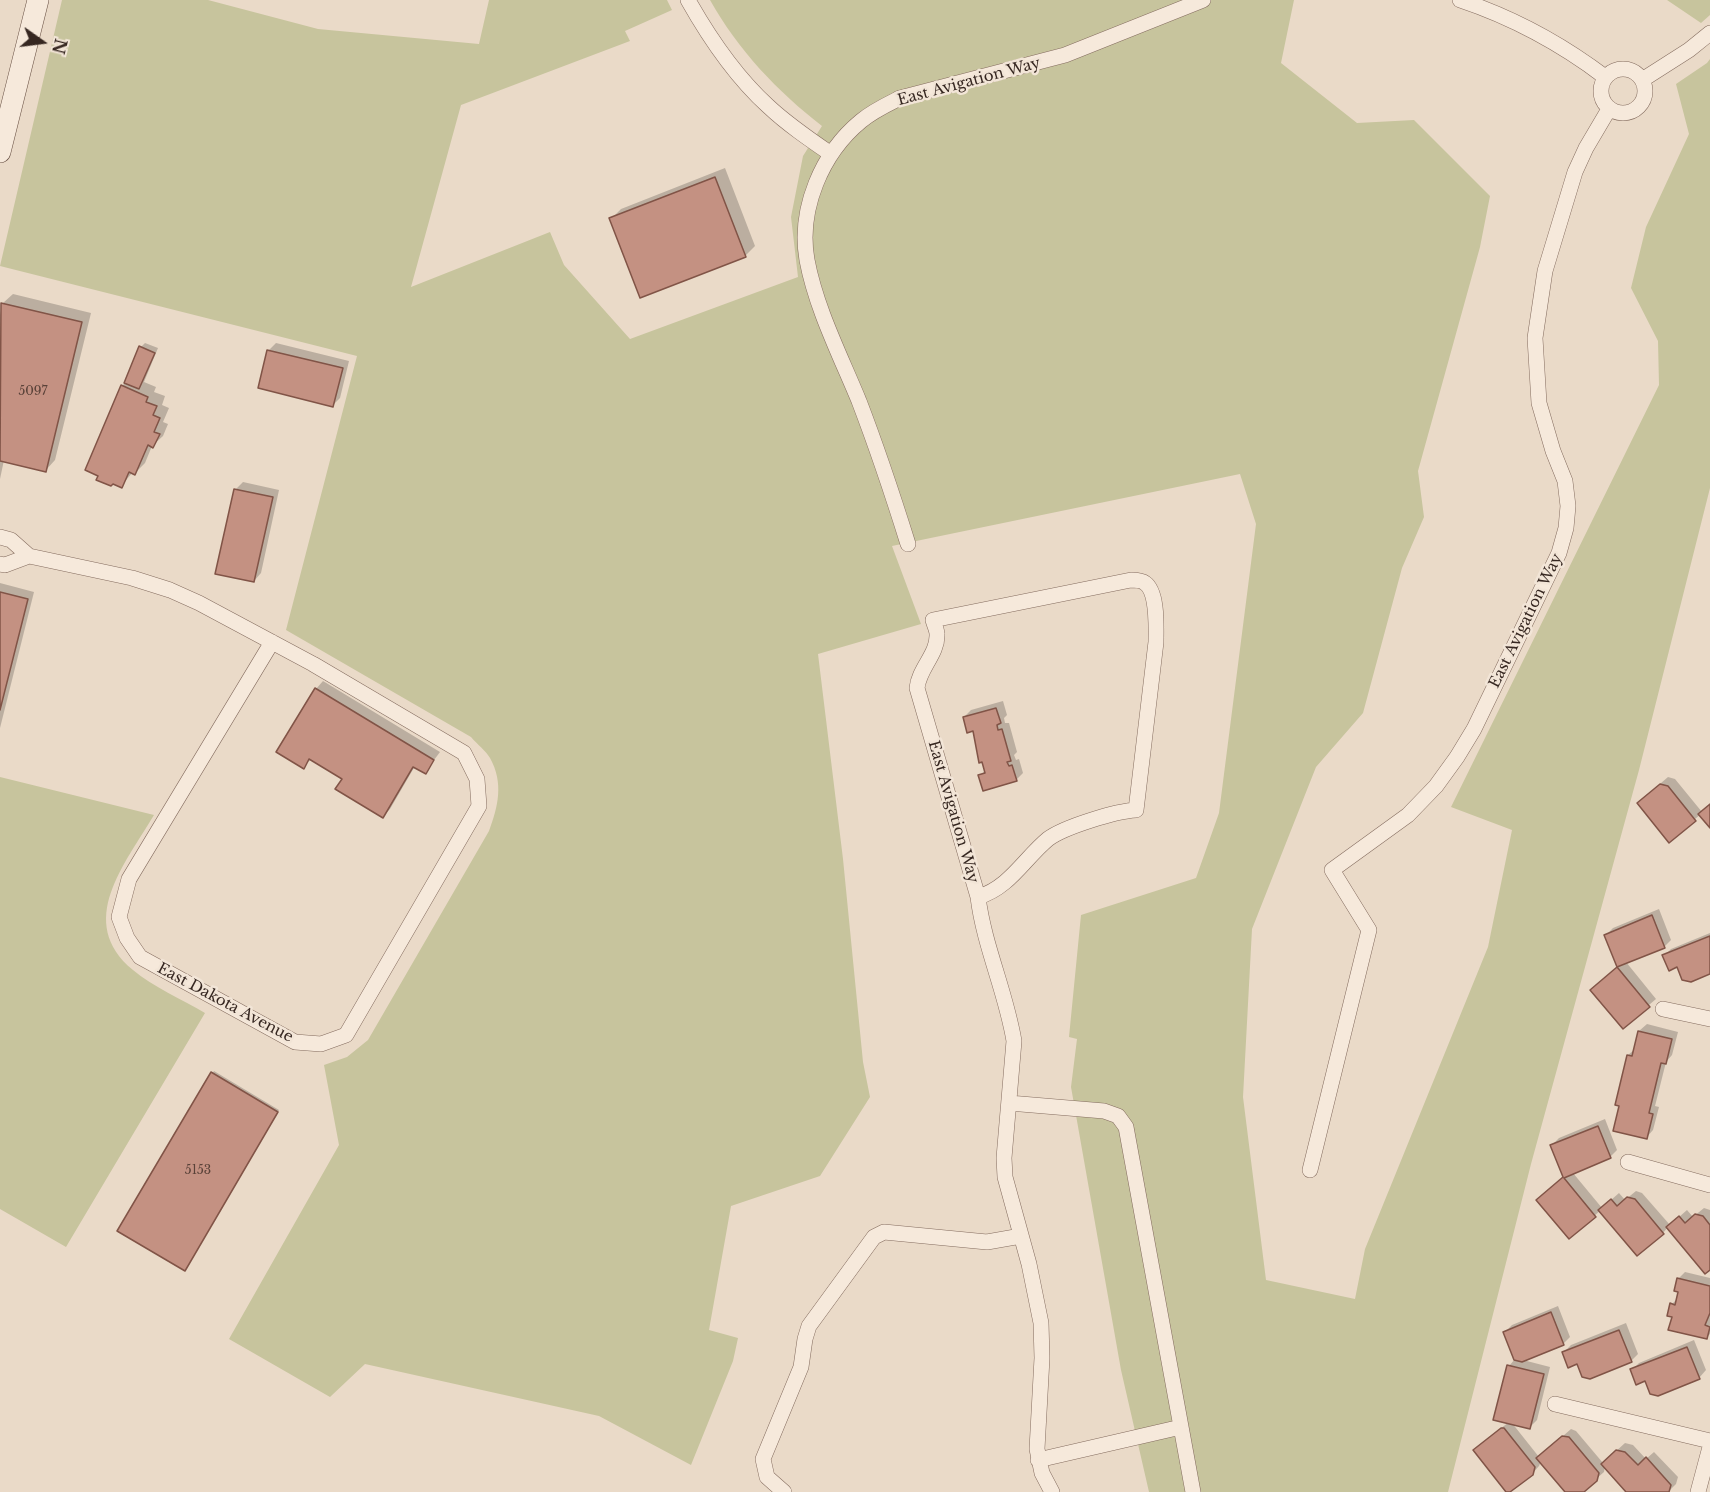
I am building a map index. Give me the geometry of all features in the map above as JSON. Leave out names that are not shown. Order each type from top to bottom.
[{"type":"street","points":[[0,152],[38,0]]},
{"type":"street","points":[[687,0],[716,47],[740,77],[768,106],[831,154]]},
{"type":"street","name":"East Avigation Way","points":[[908,544],[877,448],[824,315],[807,258],[806,230],[809,205],[819,177],[831,154],[861,121],[900,98],[1065,55],[1203,0]]},
{"type":"street","points":[[1460,0],[1521,24],[1552,40],[1605,77]]},
{"type":"street","points":[[1642,80],[1689,50],[1710,33]]},
{"type":"street","points":[[1617,69],[1638,74],[1642,80],[1645,92],[1641,104],[1632,112],[1620,114],[1604,104],[1600,90],[1605,77],[1617,69]]},
{"type":"street","name":"East Avigation Way","points":[[1310,1170],[1369,930],[1332,870],[1407,815],[1436,786],[1457,757],[1474,729],[1559,553],[1566,528],[1568,506],[1565,481],[1553,452],[1539,403],[1535,338],[1545,271],[1575,172],[1609,109]]},
{"type":"street","name":"East Dakota Avenue","points":[[0,537],[11,540],[29,556],[132,578],[170,590],[272,642],[464,753],[477,778],[479,806],[346,1035],[321,1044],[295,1042],[140,957],[127,938],[119,917],[129,879],[272,642]]},
{"type":"street","name":"East Dakota Avenue","points":[[0,564],[5,565],[29,556]]},
{"type":"street","name":"East Avigation Way","points":[[1131,580],[1143,581],[1151,589],[1156,620],[1156,642],[1136,810],[1059,832],[1047,840],[1001,887],[978,897],[918,688],[918,677],[933,652],[937,634],[933,620],[1131,580]]},
{"type":"street","points":[[978,897],[983,930],[1011,1023],[1014,1041],[1004,1158],[1005,1177],[1041,1323],[1038,1460],[1052,1492]]},
{"type":"street","points":[[1663,1009],[1710,1019]]},
{"type":"street","points":[[1009,1103],[1104,1111],[1118,1116],[1126,1127],[1193,1492]]},
{"type":"street","points":[[1628,1162],[1710,1185]]},
{"type":"street","points":[[784,1492],[767,1477],[763,1459],[801,1367],[809,1326],[874,1237],[884,1232],[987,1242],[1021,1236]]},
{"type":"street","points":[[1555,1404],[1710,1442]]},
{"type":"street","points":[[1038,1460],[1181,1427]]},
{"type":"street","points":[[1698,1492],[1710,1448]]},
{"type":"shaded area","points":[[62,0],[208,0],[318,29],[479,44],[489,0],[667,0],[672,10],[625,31],[630,41],[461,105],[411,287],[550,232],[564,265],[630,339],[798,277],[791,217],[803,156],[822,126],[789,99],[760,69],[733,36],[710,0],[1294,0],[1281,63],[1357,123],[1414,120],[1490,196],[1480,247],[1418,471],[1424,517],[1402,568],[1363,713],[1316,767],[1252,929],[1243,1097],[1266,1280],[1355,1299],[1365,1249],[1488,947],[1512,830],[1451,807],[1659,385],[1658,341],[1631,288],[1646,227],[1689,134],[1676,84],[1710,59],[1710,488],[1639,770],[1531,1164],[1448,1492],[1149,1492],[1121,1370],[1071,1087],[1077,1039],[1069,1037],[1081,915],[1196,878],[1219,813],[1256,524],[1240,474],[892,546],[921,624],[818,654],[843,859],[863,1062],[870,1097],[820,1176],[731,1206],[709,1330],[738,1338],[733,1361],[691,1465],[599,1416],[365,1364],[330,1397],[229,1339],[339,1145],[324,1065],[347,1057],[368,1040],[489,831],[497,804],[497,777],[490,758],[471,737],[286,630],[357,356],[0,266]]},
{"type":"shaded area","points":[[1667,0],[1710,0],[1710,15],[1701,23]]},
{"type":"shaded area","points":[[0,777],[154,815],[130,853],[111,893],[107,913],[108,932],[116,952],[133,970],[205,1013],[66,1247],[0,1209]]},
{"type":"building","points":[[715,177],[746,257],[640,298],[609,218]]},
{"type":"building","points":[[1,303],[82,322],[46,472],[0,461]]},
{"type":"building","points":[[139,346],[155,353],[139,389],[124,383]]},
{"type":"building","points":[[267,350],[343,368],[333,407],[258,388]]},
{"type":"building","points":[[121,385],[148,397],[146,402],[157,406],[153,415],[160,418],[154,432],[160,434],[153,448],[148,445],[135,475],[129,472],[122,488],[96,480],[98,476],[85,470]]},
{"type":"building","points":[[234,489],[273,497],[254,582],[215,574]]},
{"type":"building","points":[[0,592],[28,599],[0,710]]},
{"type":"building","points":[[315,688],[434,760],[426,774],[413,767],[383,818],[335,789],[342,779],[309,759],[304,769],[276,752]]},
{"type":"building","points":[[996,708],[1001,723],[997,725],[998,730],[1002,729],[1011,761],[1007,762],[1009,766],[1012,765],[1017,781],[983,791],[978,775],[985,773],[982,762],[979,763],[973,731],[967,733],[963,717]]},
{"type":"building","points":[[1660,784],[1668,786],[1696,821],[1669,843],[1637,803]]},
{"type":"building","points":[[1710,804],[1710,828],[1698,814]]},
{"type":"building","points":[[1652,915],[1665,948],[1617,967],[1604,935]]},
{"type":"building","points":[[1710,936],[1710,974],[1691,982],[1682,980],[1677,967],[1669,971],[1662,955]]},
{"type":"building","points":[[1617,967],[1650,1007],[1623,1029],[1590,990]]},
{"type":"building","points":[[1638,1031],[1672,1039],[1666,1064],[1661,1063],[1649,1113],[1653,1114],[1647,1139],[1613,1131],[1619,1106],[1615,1105],[1627,1055],[1632,1056]]},
{"type":"building","points":[[211,1072],[278,1112],[185,1271],[117,1231]]},
{"type":"building","points":[[1598,1126],[1611,1158],[1564,1178],[1596,1217],[1569,1239],[1536,1200],[1563,1177],[1550,1145]]},
{"type":"building","points":[[1627,1197],[1635,1199],[1664,1234],[1637,1256],[1598,1210],[1611,1199],[1617,1206]]},
{"type":"building","points":[[1695,1214],[1703,1216],[1710,1225],[1710,1270],[1705,1274],[1666,1227],[1679,1216],[1685,1223]]},
{"type":"building","points":[[1677,1278],[1710,1286],[1710,1313],[1705,1325],[1710,1327],[1707,1339],[1668,1330],[1672,1317],[1667,1316],[1670,1303],[1675,1305],[1678,1292],[1674,1291]]},
{"type":"building","points":[[1551,1312],[1564,1345],[1522,1362],[1514,1360],[1503,1332]]},
{"type":"building","points":[[1619,1330],[1632,1362],[1590,1379],[1582,1377],[1577,1364],[1568,1368],[1562,1352]]},
{"type":"building","points":[[1687,1347],[1700,1379],[1658,1396],[1650,1394],[1645,1381],[1636,1385],[1630,1369]]},
{"type":"building","points":[[1507,1365],[1544,1374],[1530,1429],[1493,1420]]},
{"type":"building","points":[[1504,1428],[1535,1467],[1533,1475],[1510,1492],[1506,1492],[1473,1450]]},
{"type":"building","points":[[1562,1436],[1569,1437],[1599,1473],[1597,1481],[1584,1492],[1565,1492],[1536,1458]]},
{"type":"building","points":[[1616,1450],[1625,1452],[1638,1465],[1646,1457],[1671,1485],[1669,1492],[1626,1492],[1601,1464]]}]
